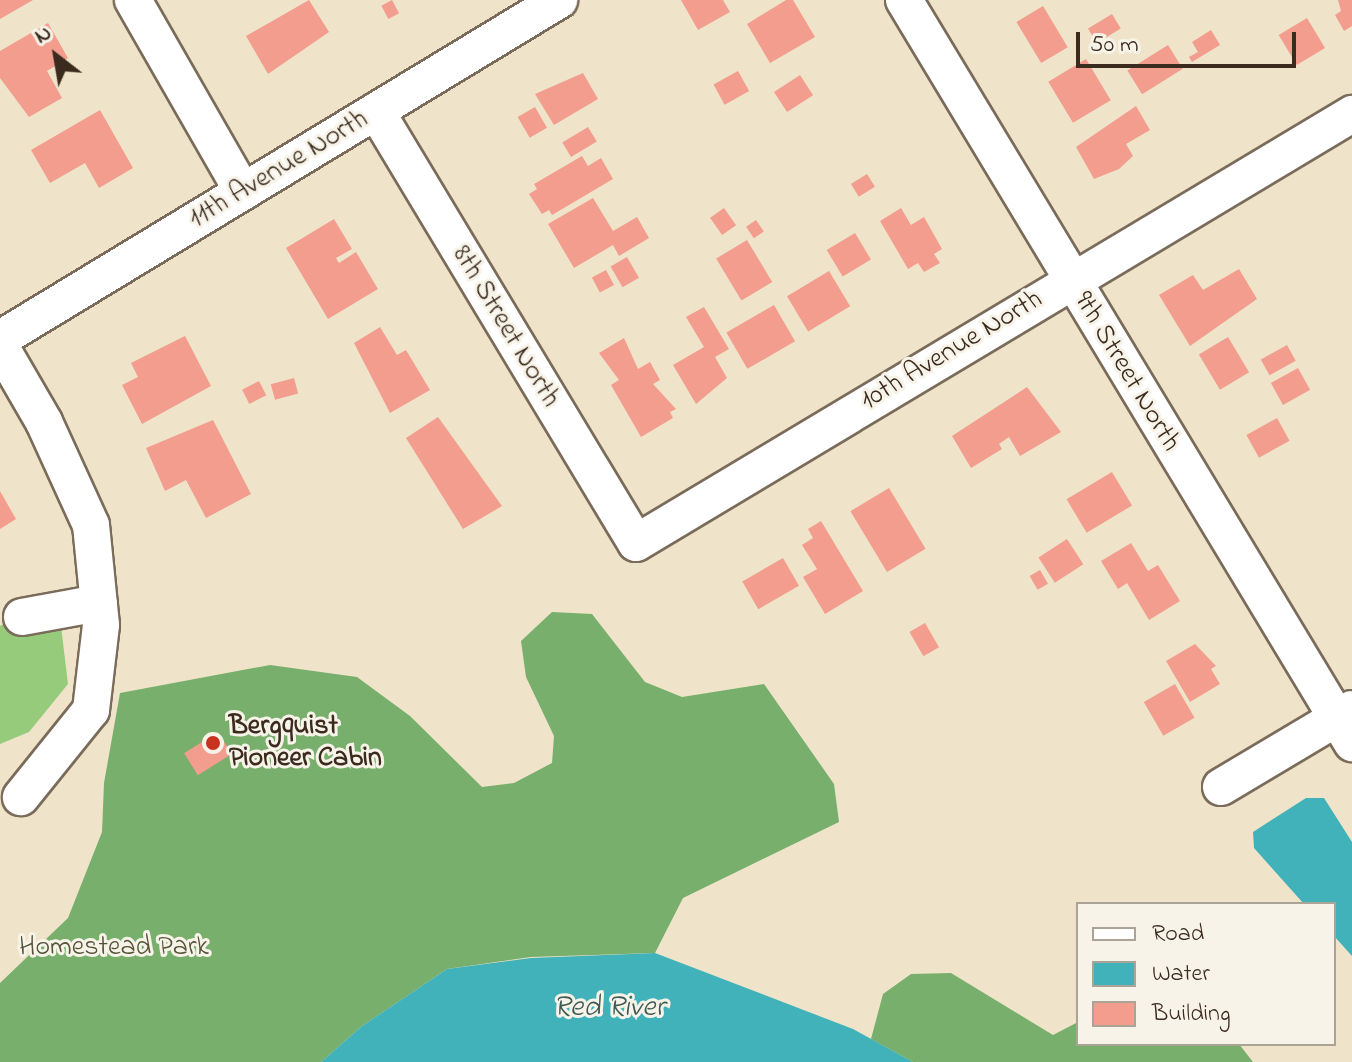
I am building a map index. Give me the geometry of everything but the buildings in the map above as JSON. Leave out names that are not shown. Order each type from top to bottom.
[{"type":"street","points":[[133,0],[243,192]]},
{"type":"street","name":"11th Avenue North","points":[[0,339],[559,0]]},
{"type":"street","name":"9th Street North","points":[[904,0],[1070,280],[1347,723]]},
{"type":"street","name":"8th Street North","points":[[376,111],[636,543]]},
{"type":"street","name":"10th Avenue North","points":[[636,543],[1070,280],[1352,114]]},
{"type":"street","points":[[0,346],[44,422],[91,525],[101,639],[91,710],[21,797]]},
{"type":"street","points":[[22,617],[99,603]]},
{"type":"street","points":[[1221,787],[1347,723]]},
{"type":"green space","points":[[57,593],[68,684],[29,732],[0,744],[0,626]]},
{"type":"green space","name":"Homestead Park","points":[[552,612],[592,614],[645,682],[682,697],[764,684],[834,784],[839,822],[683,898],[655,953],[531,957],[447,969],[362,1026],[321,1062],[0,1062],[0,983],[68,918],[102,832],[104,783],[120,693],[270,665],[357,677],[410,716],[482,787],[514,783],[552,763],[554,736],[526,677],[521,641]]},
{"type":"green space","points":[[951,973],[1053,1035],[1076,1023],[1076,1046],[1241,1046],[1253,1062],[913,1062],[871,1039],[883,994],[911,974]]},
{"type":"water","points":[[1306,798],[1324,798],[1352,842],[1352,956],[1336,938],[1336,902],[1302,902],[1254,848],[1253,832]]},
{"type":"water","name":"Red River","points":[[655,953],[853,1029],[913,1062],[321,1062],[362,1026],[447,969],[531,958]]},
{"type":"place","name":"Bergquist Pioneer Cabin","points":[[213,743]]}]
